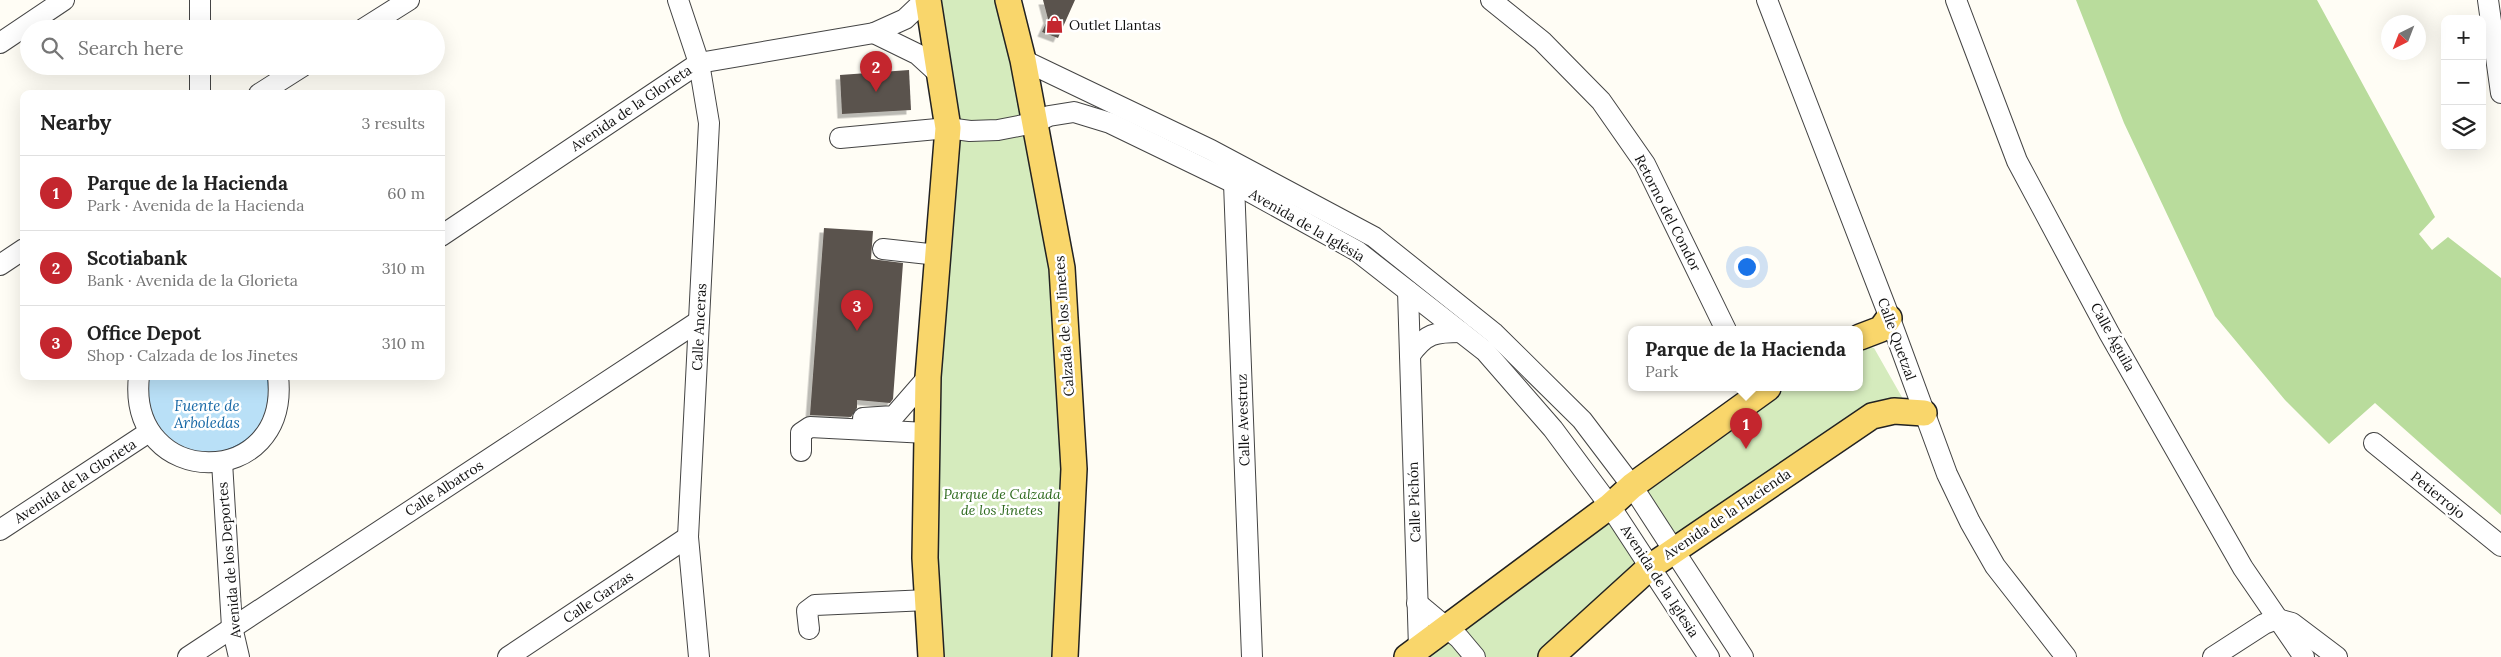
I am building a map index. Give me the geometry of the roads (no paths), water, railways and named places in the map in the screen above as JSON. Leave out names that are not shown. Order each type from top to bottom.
[{"type":"main road","points":[[926,0],[941,76],[948,128],[928,377],[925,558],[931,657]]},
{"type":"main road","name":"Calzada de los Jinetes","points":[[1008,0],[1023,60],[1062,268],[1074,460],[1065,657]]},
{"type":"main road","points":[[1863,337],[1881,329],[1888,313]]},
{"type":"main road","points":[[1413,653],[1448,629],[1610,506],[1632,486],[1758,391]]},
{"type":"main road","name":"Avenida de la Hacienda","points":[[1551,657],[1650,567],[1872,416],[1894,411],[1924,413]]},
{"type":"street","points":[[34,20],[64,0]]},
{"type":"street","points":[[200,0],[200,20]]},
{"type":"street","points":[[377,20],[409,0]]},
{"type":"street","name":"Calle Anceras","points":[[678,0],[699,63],[709,123],[688,537],[698,657]]},
{"type":"street","name":"Avenida de la Glorieta","points":[[445,233],[699,63],[874,33],[905,19],[926,0]]},
{"type":"street","name":"Retorno del Condor","points":[[1491,0],[1542,41],[1601,101],[1645,164],[1724,326]]},
{"type":"street","name":"Calle Quetzal","points":[[1767,0],[1888,313],[1947,474],[1970,522],[1995,566],[2066,657]]},
{"type":"street","name":"Calle Águila","points":[[1956,0],[2017,162],[2109,333],[2243,568],[2304,657]]},
{"type":"street","points":[[2493,6],[2501,93]]},
{"type":"street","points":[[0,43],[20,30]]},
{"type":"street","points":[[874,33],[918,54],[941,76]]},
{"type":"street","name":"Avenida de la Iglésia","points":[[1023,60],[1211,150],[1374,237],[1494,333],[1582,420],[1632,486]]},
{"type":"street","points":[[200,75],[200,90]]},
{"type":"street","points":[[265,90],[289,75]]},
{"type":"street","name":"Avenida de la Iglésia","points":[[840,138],[948,128],[989,130],[1034,123],[1050,116],[1074,112],[1110,123],[1234,183],[1357,251],[1408,290],[1485,351],[1546,422],[1610,506]]},
{"type":"street","name":"Calle Avestruz","points":[[1234,183],[1252,657]]},
{"type":"street","points":[[883,249],[938,255]]},
{"type":"street","points":[[0,265],[20,252]]},
{"type":"street","name":"Calle Pichón","points":[[1408,290],[1417,603],[1413,653]]},
{"type":"street","name":"Calle Albatros","points":[[188,657],[699,320]]},
{"type":"street","points":[[1410,355],[1418,343],[1429,335],[1442,332],[1461,332]]},
{"type":"street","points":[[863,418],[894,416],[928,377]]},
{"type":"street","points":[[139,380],[137,393],[140,413],[149,432],[163,447],[181,458],[201,463],[222,462],[244,454],[262,440],[275,420],[280,397],[278,380]]},
{"type":"street","points":[[801,452],[801,432],[810,427],[927,433]]},
{"type":"street","name":"Avenida de la Glorieta","points":[[0,530],[149,432]]},
{"type":"street","name":"Petierrojo","points":[[2374,443],[2501,546]]},
{"type":"street","name":"Avenida de los Deportes","points":[[222,462],[232,627],[239,657]]},
{"type":"street","name":"Avenida de la Iglesia","points":[[1632,486],[1743,657]]},
{"type":"street","name":"Avenida de la Iglesia","points":[[1610,506],[1709,657]]},
{"type":"street","name":"Calle Garzas","points":[[508,657],[688,537]]},
{"type":"street","points":[[809,630],[808,611],[815,605],[928,600]]},
{"type":"street","points":[[1417,603],[1448,629],[1475,657]]},
{"type":"street","points":[[2214,657],[2264,624],[2277,619],[2292,623],[2337,657]]},
{"type":"water","name":"Fuente de Arboledas","points":[[146,380],[267,380],[269,395],[265,414],[258,427],[248,438],[236,446],[207,454],[193,453],[179,448],[167,439],[148,411],[145,400]]},
{"type":"place","name":"Outlet Llantas","points":[[1055,25]]},
{"type":"place","name":"Scotiabank","points":[[876,92]]},
{"type":"place","name":"Office Depot","points":[[857,331]]},
{"type":"place","name":"Parque de la Hacienda","points":[[1746,449]]},
{"type":"park label","name":"Parque de Calzada de los Jinetes","points":[[1002,502]]}]
